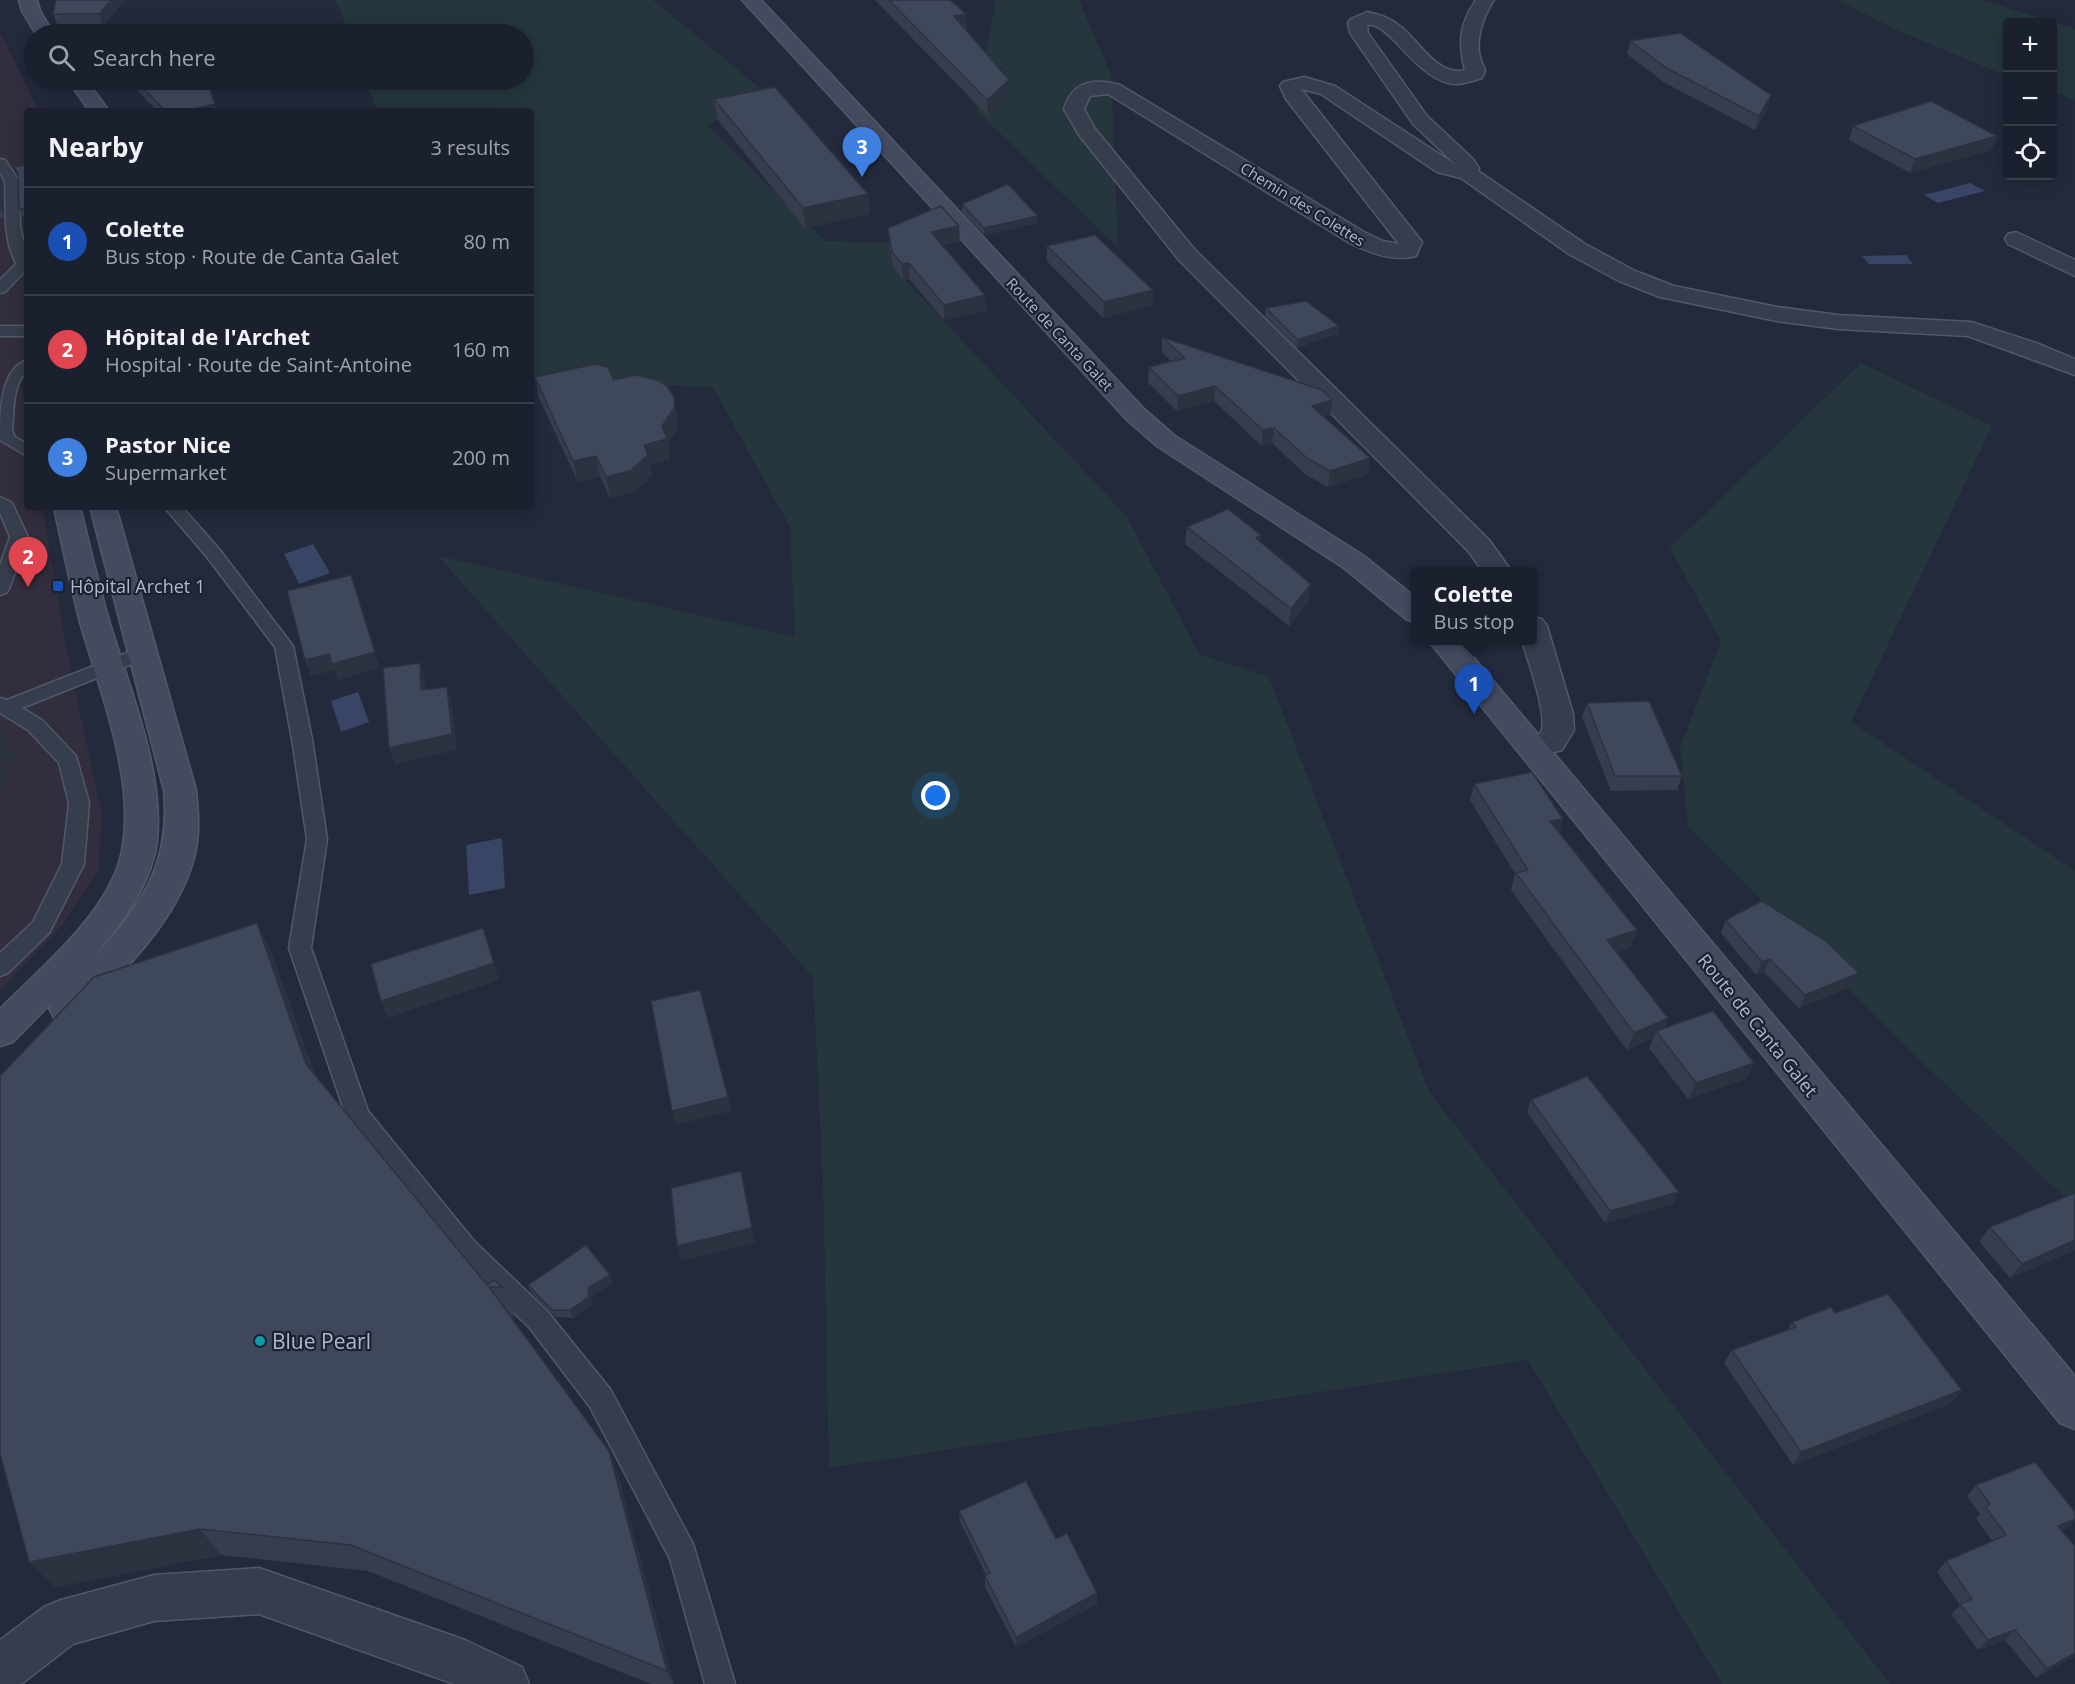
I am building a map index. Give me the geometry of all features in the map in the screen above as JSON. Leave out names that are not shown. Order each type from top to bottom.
[{"type":"main road","points":[[28,0],[31,11],[39,24]]},
{"type":"main road","name":"Route de Canta Galet","points":[[751,0],[1135,414],[1166,441],[1354,562],[1411,609]]},
{"type":"main road","points":[[84,90],[97,108]]},
{"type":"main road","points":[[0,1032],[103,923],[122,893],[135,864],[141,835],[136,771],[94,622],[68,510]]},
{"type":"main road","points":[[49,1028],[150,916],[166,887],[178,855],[183,826],[180,790],[104,510]]},
{"type":"main road","name":"Route de Canta Galet","points":[[1446,645],[2075,1408]]},
{"type":"street","points":[[1485,0],[1473,27],[1470,58],[1476,68],[1476,74],[1469,77],[1460,78],[1437,72],[1383,21],[1367,17],[1357,23],[1359,33],[1420,120],[1465,162],[1468,168],[1466,172],[1577,249],[1627,276],[1668,292],[1777,314],[1828,321],[1971,329],[2027,348],[2075,368]]},
{"type":"street","name":"Chemin des Colettes","points":[[1466,172],[1444,168],[1328,90],[1304,83],[1290,86],[1293,95],[1411,242],[1408,251],[1390,252],[1356,237],[1148,108],[1113,89],[1085,90],[1078,96],[1074,109],[1086,131],[1187,255],[1479,546],[1494,567]]},
{"type":"street","points":[[2016,239],[2075,269]]},
{"type":"street","points":[[1532,747],[1551,742],[1559,730],[1558,714],[1537,640]]},
{"type":"street","points":[[0,1670],[61,1624],[154,1598],[259,1591],[465,1664],[505,1684]]},
{"type":"lane","points":[[0,163],[12,181],[6,228],[0,237]]},
{"type":"lane","points":[[0,289],[23,265],[6,228]]},
{"type":"lane","points":[[0,331],[24,331]]},
{"type":"lane","points":[[24,367],[16,372],[9,384],[4,431],[8,440],[24,449]]},
{"type":"lane","points":[[0,502],[6,507],[19,537],[0,589]]},
{"type":"lane","points":[[176,510],[213,553],[284,646],[302,739],[317,839],[300,948],[358,1116],[465,1249],[538,1319],[600,1398],[683,1554],[720,1684]]},
{"type":"lane","points":[[2,706],[142,653]]},
{"type":"lane","points":[[0,967],[41,927],[73,864],[79,803],[69,761],[35,725],[2,706]]},
{"type":"shaded area","points":[[336,0],[653,0],[767,94],[707,125],[825,241],[889,243],[893,267],[1127,517],[1199,654],[1269,677],[1429,1092],[1890,1684],[1722,1684],[1528,1360],[829,1468],[823,1182],[813,977],[438,556],[795,637],[790,527],[713,387],[534,380],[534,108],[376,108],[369,90],[534,90],[534,24],[345,24]]},
{"type":"shaded area","points":[[996,0],[1079,0],[1111,75],[1118,247],[979,113],[969,94],[1004,70],[985,58]]},
{"type":"shaded area","points":[[1838,0],[1982,0],[2040,18],[2003,18],[2003,74],[1897,30]]},
{"type":"shaded area","points":[[2057,23],[2075,29],[2075,100],[2057,93]]},
{"type":"shaded area","points":[[0,32],[24,81],[24,90],[29,90],[38,108],[24,108],[24,372],[21,385],[24,402],[24,510],[43,510],[70,667],[102,815],[98,872],[64,923],[0,991]]},
{"type":"shaded area","points":[[1861,363],[1992,426],[1851,722],[2075,871],[2075,1207],[1922,1062],[1688,826],[1680,748],[1721,641],[1670,548]]},
{"type":"water","points":[[1970,183],[1985,191],[1938,203],[1924,195]]},
{"type":"water","points":[[1906,255],[1913,264],[1869,264],[1862,256]]},
{"type":"water","points":[[313,544],[330,573],[299,584],[284,554]]},
{"type":"water","points":[[358,692],[369,722],[341,732],[331,701]]},
{"type":"water","points":[[502,838],[505,888],[469,895],[466,845]]},
{"type":"building","points":[[56,0],[111,0],[99,14],[53,14]]},
{"type":"building","points":[[889,0],[950,0],[966,14],[954,16],[1009,80],[987,100]]},
{"type":"building","points":[[1680,33],[1771,95],[1759,116],[1668,69],[1630,41]]},
{"type":"building","points":[[775,87],[868,194],[803,208],[714,99]]},
{"type":"building","points":[[145,90],[210,90],[215,104],[198,108],[162,108]]},
{"type":"building","points":[[1931,101],[1997,136],[1915,159],[1853,126]]},
{"type":"building","points":[[24,165],[24,208],[19,209],[18,173],[14,167]]},
{"type":"building","points":[[1008,184],[1038,216],[984,228],[962,204]]},
{"type":"building","points":[[941,206],[959,226],[931,232],[985,295],[944,305],[909,263],[902,264],[892,252],[888,228]]},
{"type":"building","points":[[1095,235],[1153,290],[1104,302],[1047,246]]},
{"type":"building","points":[[1306,301],[1339,326],[1298,340],[1266,308]]},
{"type":"building","points":[[1162,337],[1322,390],[1332,400],[1312,406],[1370,458],[1330,471],[1307,458],[1274,428],[1263,430],[1215,386],[1178,396],[1149,367],[1185,358]]},
{"type":"building","points":[[595,364],[608,367],[614,380],[636,375],[657,380],[667,386],[674,397],[675,407],[662,426],[667,439],[644,445],[648,455],[630,471],[606,477],[596,456],[573,461],[535,377]]},
{"type":"building","points":[[1228,509],[1261,535],[1256,538],[1311,584],[1291,609],[1187,527]]},
{"type":"building","points":[[351,575],[375,652],[332,664],[329,654],[305,660],[287,591]]},
{"type":"building","points":[[420,663],[421,690],[447,687],[452,734],[389,748],[383,668]]},
{"type":"building","points":[[1649,701],[1682,776],[1615,776],[1587,703]]},
{"type":"building","points":[[1532,772],[1563,819],[1550,821],[1637,930],[1607,940],[1668,1018],[1634,1033],[1516,873],[1528,870],[1474,784]]},
{"type":"building","points":[[1762,901],[1826,941],[1859,973],[1805,995],[1770,959],[1762,962],[1726,920]]},
{"type":"building","name":"Blue Pearl","points":[[257,923],[306,1064],[487,1285],[494,1280],[502,1287],[489,1287],[609,1451],[667,1671],[351,1545],[200,1529],[29,1562],[0,1454],[0,1076],[94,977]]},
{"type":"building","points":[[483,928],[494,963],[381,1001],[371,964]]},
{"type":"building","points":[[700,990],[728,1097],[672,1111],[651,1001]]},
{"type":"building","points":[[1713,1011],[1754,1063],[1696,1083],[1656,1031]]},
{"type":"building","points":[[1587,1076],[1679,1192],[1610,1211],[1531,1100]]},
{"type":"building","points":[[741,1171],[752,1228],[677,1246],[671,1188]]},
{"type":"building","points":[[2075,1193],[2075,1240],[2022,1264],[1990,1227]]},
{"type":"building","points":[[586,1245],[610,1275],[588,1288],[589,1297],[570,1310],[552,1310],[528,1285]]},
{"type":"building","points":[[1888,1294],[1962,1390],[1801,1452],[1732,1350],[1796,1327],[1792,1322],[1831,1307],[1835,1313]]},
{"type":"building","points":[[2035,1462],[2075,1512],[2075,1519],[2058,1526],[2075,1546],[2075,1653],[2047,1669],[2015,1630],[1988,1640],[1960,1604],[1972,1599],[1946,1561],[2006,1535],[1986,1508],[1990,1504],[1976,1485]]},
{"type":"building","points":[[1026,1481],[1056,1539],[1067,1533],[1097,1593],[1016,1637],[985,1576],[990,1573],[959,1511]]},
{"type":"place","name":"Pastor Nice","points":[[862,177]]},
{"type":"place","name":"Hôpital Archet 1","points":[[58,586]]},
{"type":"place","name":"Hôpital de l'Archet","points":[[28,587]]},
{"type":"place","name":"Colette","points":[[1474,714]]},
{"type":"place","name":"Blue Pearl","points":[[260,1341]]}]
